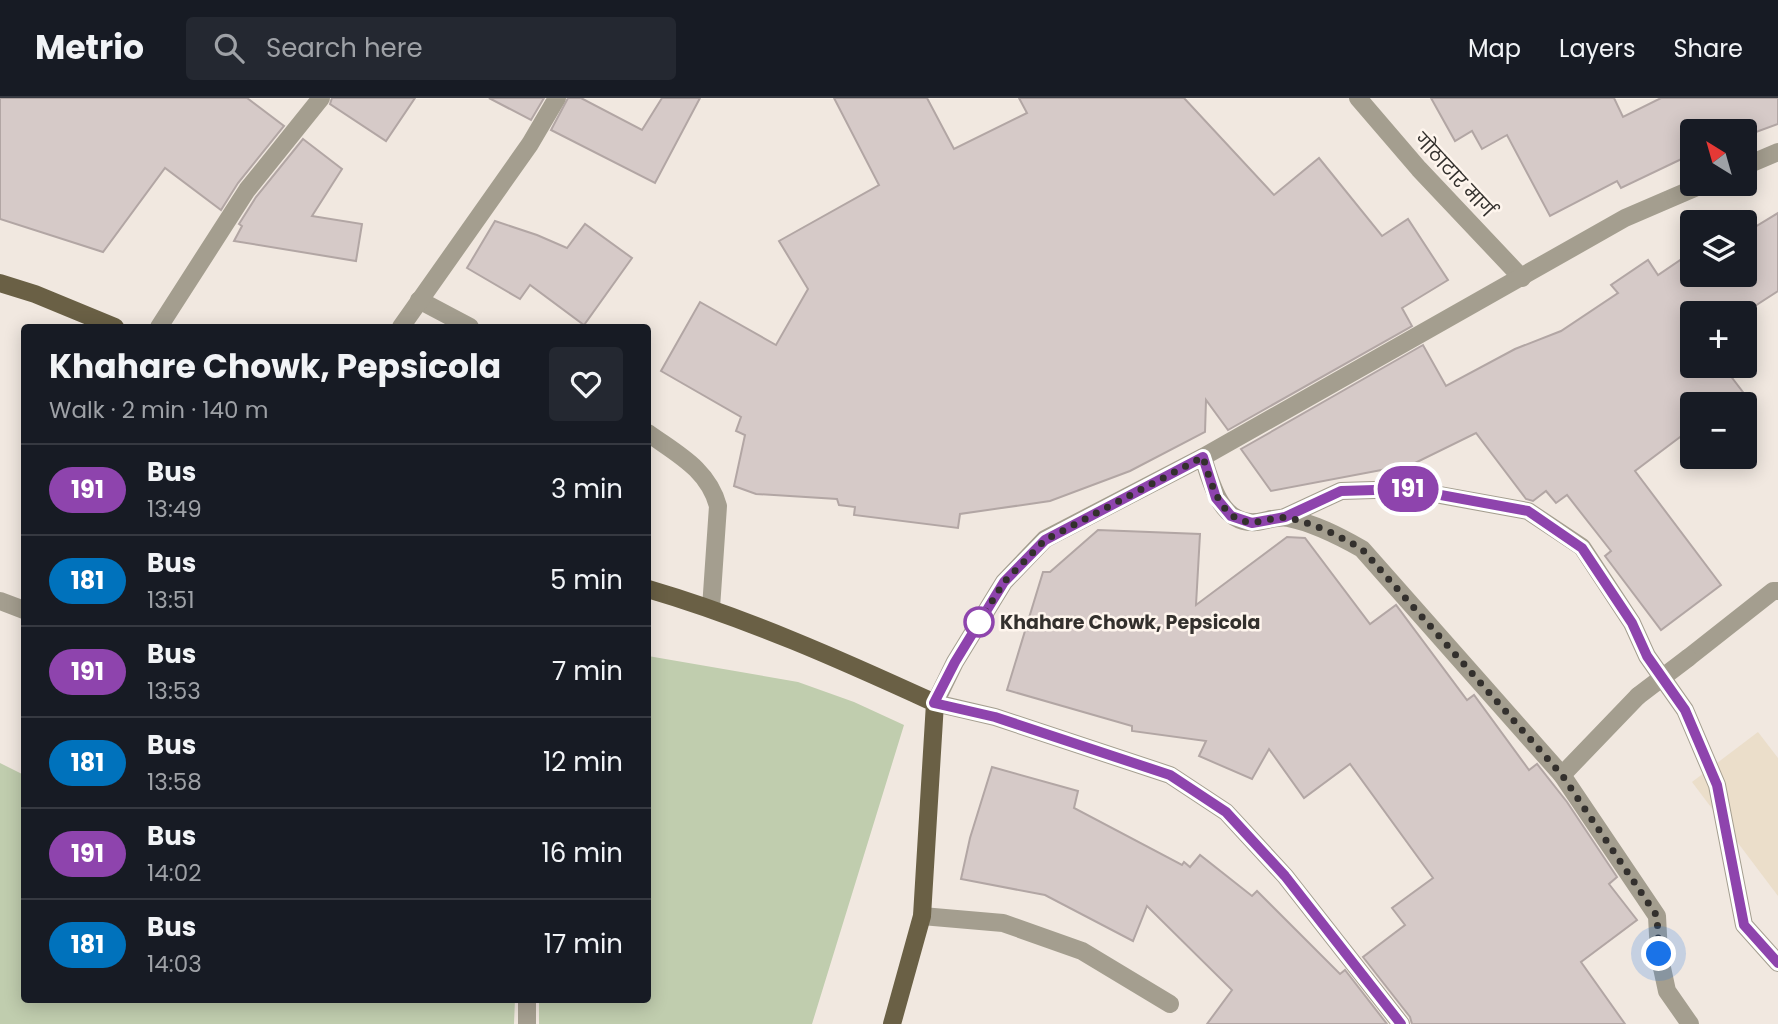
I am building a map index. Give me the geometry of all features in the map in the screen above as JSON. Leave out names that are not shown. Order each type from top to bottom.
[{"type":"main road","points":[[0,283],[35,294],[108,324]]},
{"type":"main road","points":[[651,590],[711,608],[844,661],[934,703],[922,916],[892,1024]]},
{"type":"street","points":[[161,324],[247,190],[321,98]]},
{"type":"street","points":[[403,324],[530,144],[557,98]]},
{"type":"street","name":"गोठाटार मार्ग","points":[[1358,98],[1419,169],[1521,278]]},
{"type":"street","points":[[1757,161],[1778,152]]},
{"type":"street","points":[[1401,1024],[1285,876],[1226,812],[1170,775],[995,717],[934,703],[955,662],[1004,582],[1045,540],[1203,457],[1625,218],[1680,194]]},
{"type":"street","points":[[419,300],[464,324]]},
{"type":"street","points":[[651,435],[698,469],[713,490],[718,506],[711,608]]},
{"type":"street","points":[[1203,457],[1216,498],[1231,516],[1252,523],[1285,517],[1341,491],[1408,489],[1528,511],[1582,548],[1632,623],[1647,656],[1685,710],[1717,785],[1744,925],[1778,963]]},
{"type":"street","points":[[1285,517],[1333,532],[1362,549],[1562,775],[1657,916],[1659,954],[1667,991],[1690,1024]]},
{"type":"street","points":[[1562,775],[1639,696],[1773,591],[1778,591]]},
{"type":"street","points":[[0,601],[21,609]]},
{"type":"street","points":[[922,916],[1003,923],[1069,946],[1082,951],[1170,1004]]},
{"type":"street","points":[[527,1003],[527,1024]]},
{"type":"shaded area","points":[[1758,732],[1778,758],[1778,896],[1692,782]]},
{"type":"green space","points":[[651,657],[798,682],[854,702],[904,725],[812,1024],[539,1024],[539,1003],[651,1003]]},
{"type":"green space","points":[[0,763],[21,774],[21,1003],[515,1003],[514,1024],[0,1024]]},
{"type":"building","points":[[0,98],[247,98],[284,126],[238,183],[221,210],[165,168],[103,252],[0,219]]},
{"type":"building","points":[[332,98],[415,98],[386,141],[330,104]]},
{"type":"building","points":[[489,98],[544,98],[531,120]]},
{"type":"building","points":[[568,98],[581,98],[642,130],[662,98],[700,98],[655,183],[551,130]]},
{"type":"building","points":[[834,98],[927,98],[954,149],[1027,113],[1019,98],[1184,98],[1274,195],[1319,158],[1382,236],[1408,219],[1448,280],[1402,308],[1412,326],[1228,430],[1206,400],[1205,432],[1130,471],[1050,501],[960,514],[958,528],[854,515],[855,507],[839,505],[837,499],[756,494],[734,486],[745,435],[736,431],[741,417],[661,371],[700,302],[776,345],[808,289],[779,241],[879,185]]},
{"type":"building","points":[[1431,98],[1614,98],[1623,117],[1661,98],[1778,98],[1778,124],[1757,132],[1757,119],[1680,119],[1680,160],[1621,188],[1617,181],[1550,216],[1507,135],[1482,149],[1472,131],[1455,141]]},
{"type":"building","points":[[303,139],[342,169],[312,216],[362,224],[356,261],[234,241],[242,226],[239,224],[256,197]]},
{"type":"building","points":[[1778,213],[1778,291],[1757,305],[1757,301],[1680,301],[1680,378],[1732,378],[1743,392],[1680,392],[1680,437],[1635,471],[1721,585],[1661,630],[1605,556],[1611,551],[1567,495],[1556,503],[1546,491],[1533,501],[1526,499],[1476,433],[1413,464],[1271,491],[1241,449],[1423,345],[1446,386],[1515,349],[1561,331],[1618,293],[1611,285],[1648,260],[1658,275],[1680,260],[1680,287],[1757,287],[1757,226]]},
{"type":"building","points":[[495,221],[567,248],[585,224],[632,258],[585,324],[530,285],[520,299],[467,268]]},
{"type":"building","points":[[1098,530],[1200,534],[1196,605],[1287,537],[1305,538],[1370,624],[1396,605],[1467,700],[1474,695],[1529,770],[1537,764],[1567,802],[1617,877],[1609,884],[1637,920],[1581,962],[1625,1024],[1412,1024],[1410,1017],[1363,957],[1405,925],[1392,908],[1433,878],[1350,764],[1304,798],[1269,749],[1252,779],[1199,756],[1206,741],[1132,731],[1132,726],[1007,690],[1043,572],[1050,572]]},
{"type":"building","points":[[992,767],[1078,791],[1074,808],[1182,865],[1184,862],[1190,867],[1200,855],[1252,896],[1257,891],[1340,974],[1345,970],[1387,1024],[1207,1024],[1232,990],[1147,906],[1133,941],[1045,895],[961,879],[970,838]]},
{"type":"bus line","name":"191","points":[[1401,1024],[1285,876],[1226,812],[1170,775],[995,717],[934,703],[955,662],[1004,582],[1045,540],[1203,457],[1216,498],[1231,516],[1252,523],[1285,517],[1341,491],[1408,489],[1528,511],[1582,548],[1632,623],[1647,656],[1685,710],[1717,785],[1744,925],[1778,963]]},
{"type":"place","name":"Khahare Chowk, Pepsicola","points":[[979,622]]},
{"type":"route","points":[[979,622],[1004,582],[1045,540],[1203,457],[1216,498],[1231,516],[1252,523],[1285,517],[1333,532],[1362,549],[1562,775],[1657,916],[1659,954]]}]
